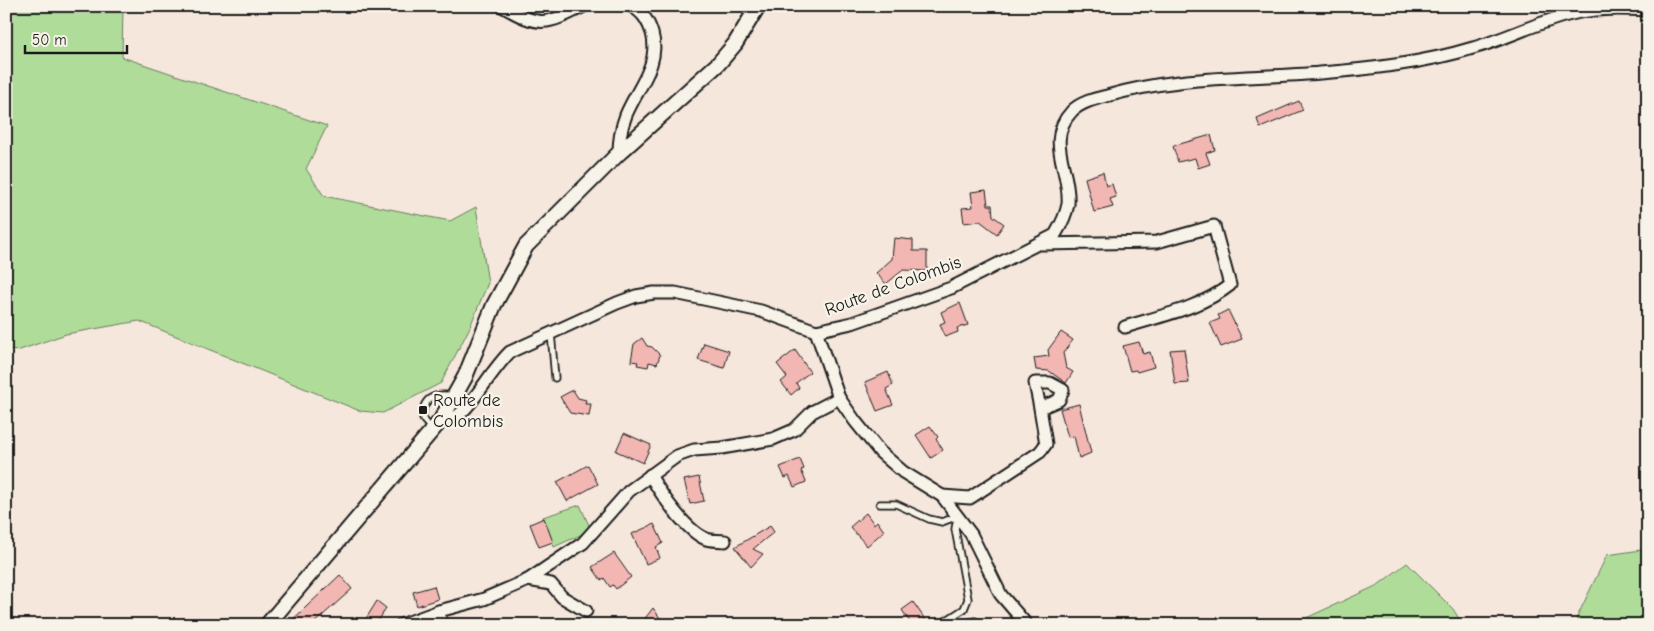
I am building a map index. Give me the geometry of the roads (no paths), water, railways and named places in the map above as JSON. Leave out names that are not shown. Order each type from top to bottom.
[{"type":"street","points":[[502,6],[538,23],[555,20],[584,6]]},
{"type":"street","points":[[619,153],[619,136],[626,115],[648,75],[654,57],[654,40],[648,21],[631,6]]},
{"type":"street","points":[[266,625],[437,426],[455,396],[494,305],[526,246],[619,153],[718,64],[736,44],[758,6]]},
{"type":"street","points":[[1040,244],[1055,235],[1064,220],[1068,203],[1058,140],[1060,129],[1074,109],[1090,101],[1122,91],[1208,78],[1319,73],[1396,64],[1473,48],[1578,13],[1616,8],[1648,10]]},
{"type":"street","points":[[1040,244],[1157,242],[1214,226],[1230,285],[1209,298],[1125,327]]},
{"type":"street","name":"Route de Colombis","points":[[437,426],[458,416],[497,364],[510,352],[636,296],[654,293],[675,293],[761,311],[816,331],[852,323],[951,288],[1040,244]]},
{"type":"street","points":[[816,331],[839,398],[880,452],[903,472],[942,496],[971,534],[1001,595],[1027,625]]},
{"type":"street","points":[[401,625],[439,611],[484,599],[528,580],[583,543],[629,491],[677,456],[694,450],[773,439],[794,430],[812,412],[839,398]]},
{"type":"street","points":[[942,496],[970,498],[1040,452],[1046,444],[1040,408]]},
{"type":"street","points":[[650,475],[665,499],[681,519],[706,539],[725,541]]},
{"type":"street","points":[[528,580],[551,584],[562,598],[586,611]]},
{"type":"street","points":[[439,611],[441,625]]},
{"type":"lane","points":[[551,333],[555,378]]},
{"type":"lane","points":[[437,426],[423,420],[424,404],[435,395],[455,396]]},
{"type":"lane","points":[[880,504],[896,504],[929,519],[942,522],[958,516]]},
{"type":"lane","points":[[938,625],[964,609],[968,599],[955,529],[958,516]]},
{"type":"lane","points":[[957,625],[975,621],[983,625]]},
{"type":"place","name":"Route de Colombis","points":[[423,410]]}]
